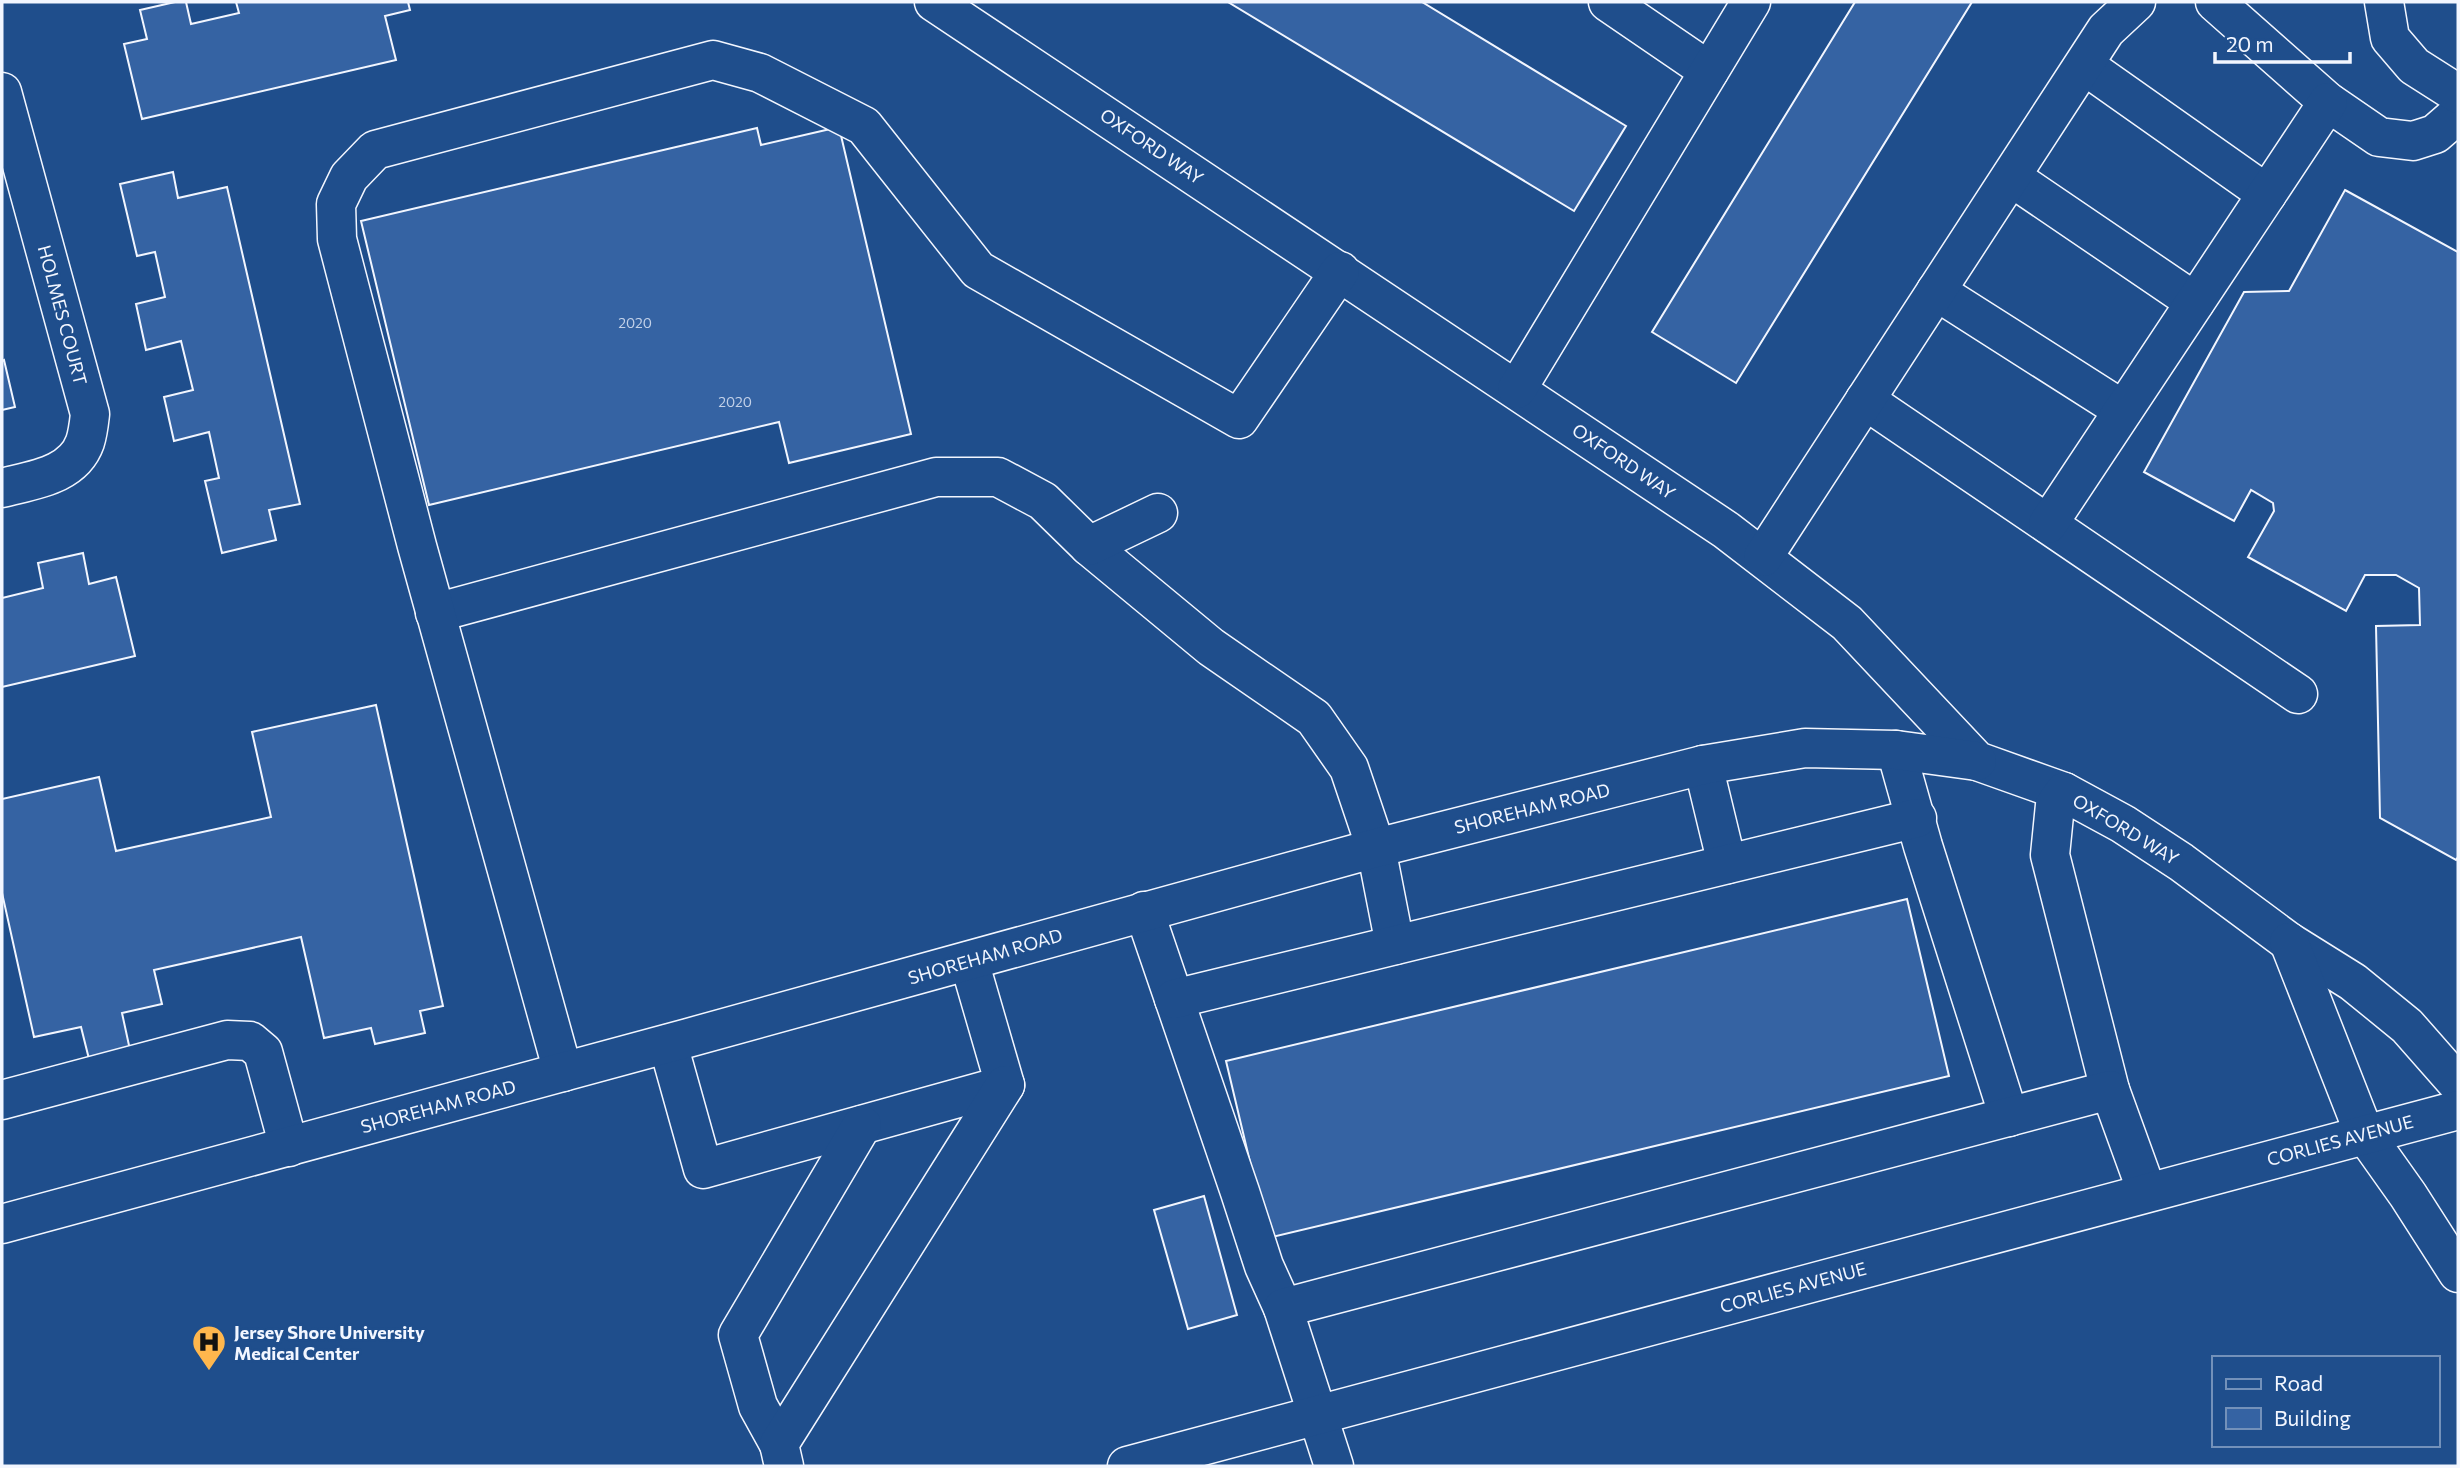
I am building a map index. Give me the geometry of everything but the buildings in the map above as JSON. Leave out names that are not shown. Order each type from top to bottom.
[{"type":"main road","name":"OXFORD WAY","points":[[934,2],[1517,389],[1763,557],[1847,623],[1977,761],[2064,792],[2123,824],[2181,862],[2289,942],[2353,982],[2407,1026],[2458,1084]]},
{"type":"main road","points":[[1608,2],[1709,71]]},
{"type":"main road","points":[[1517,389],[1751,2]]},
{"type":"main road","points":[[1763,557],[2106,30],[2136,2]]},
{"type":"main road","points":[[2215,2],[2328,102],[2379,137],[2413,141],[2435,134],[2458,114]]},
{"type":"main road","points":[[2384,2],[2390,38],[2414,66],[2458,94]]},
{"type":"main road","points":[[563,1072],[435,612],[337,239],[336,204],[349,177],[375,150],[713,60],[760,73],[864,126],[978,270],[1239,419],[1340,271]]},
{"type":"main road","points":[[2084,65],[2267,194]]},
{"type":"main road","name":"HOLMES COURT","points":[[2,92],[90,414],[85,442],[73,461],[55,474],[2,488]]},
{"type":"main road","points":[[2048,524],[2328,102]]},
{"type":"main road","points":[[2011,177],[2195,302]]},
{"type":"main road","points":[[1936,291],[2123,410]]},
{"type":"main road","points":[[1865,400],[2298,694]]},
{"type":"main road","points":[[435,612],[936,477],[998,477],[1043,501],[1089,546],[1211,647],[1314,718],[1349,768],[1376,848],[1395,945]]},
{"type":"main road","points":[[1089,546],[1158,513]]},
{"type":"main road","name":"SHOREHAM ROAD","points":[[2,1221],[289,1147],[1376,848],[1703,765],[1805,748],[1896,750],[1977,761]]},
{"type":"main road","points":[[1896,750],[1923,846],[2008,1117]]},
{"type":"main road","points":[[1703,765],[1727,864]]},
{"type":"main road","points":[[2064,792],[2055,805],[2050,855],[2110,1090],[2147,1192]]},
{"type":"main road","points":[[1174,999],[1917,818]]},
{"type":"main road","points":[[1143,911],[1264,1266],[1283,1307],[1334,1466]]},
{"type":"main road","points":[[2289,942],[2364,1133],[2458,1273]]},
{"type":"main road","points":[[782,1455],[1006,1085],[969,961]]},
{"type":"main road","points":[[2,1100],[227,1040],[250,1041],[263,1052],[289,1147]]},
{"type":"main road","points":[[668,1044],[703,1169],[1006,1085]]},
{"type":"main road","points":[[1283,1307],[2110,1090]]},
{"type":"main road","name":"CORLIES AVENUE","points":[[1127,1466],[2458,1110]]},
{"type":"main road","points":[[782,1455],[758,1406],[738,1335],[862,1125]]},
{"type":"place","name":"Jersey Shore University Medical Center","points":[[209,1372]]}]
